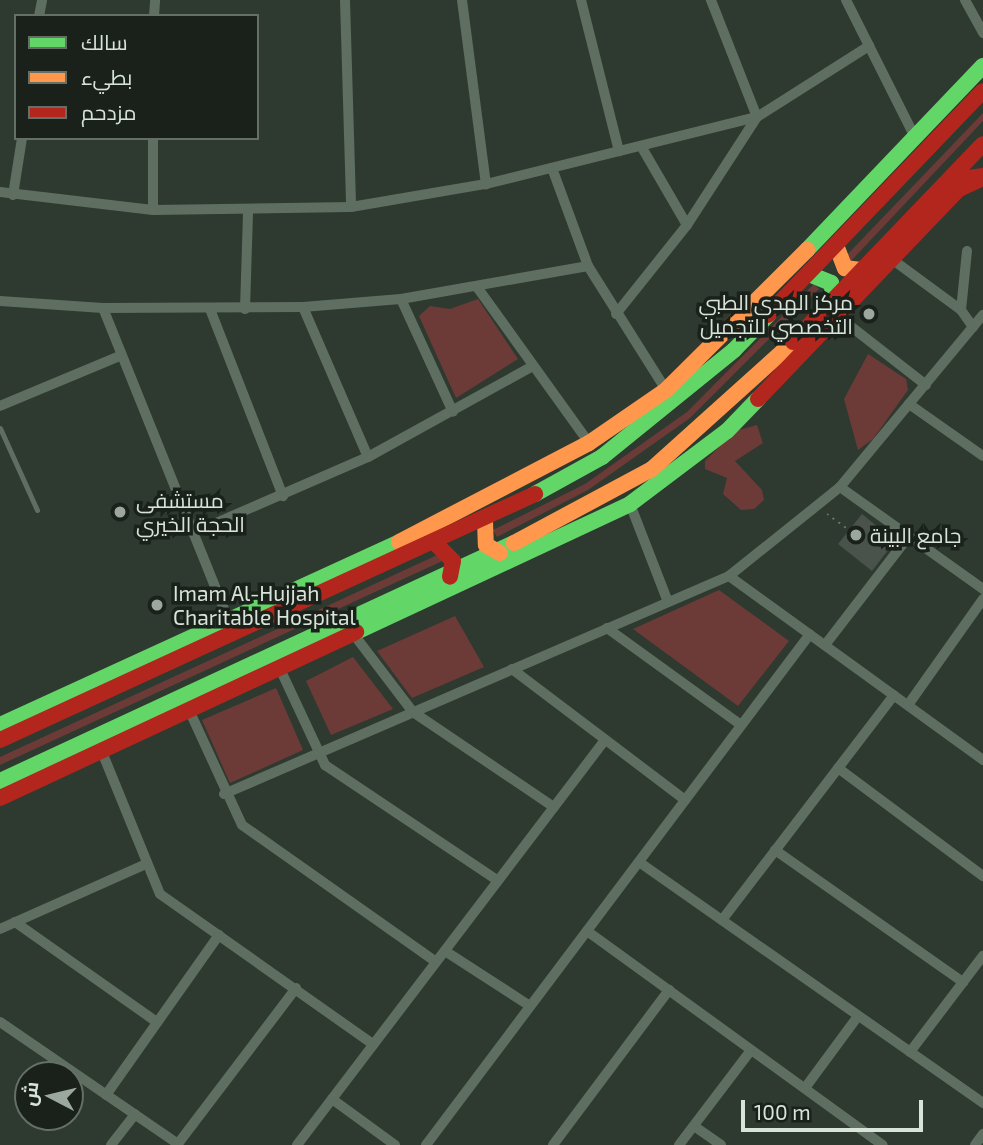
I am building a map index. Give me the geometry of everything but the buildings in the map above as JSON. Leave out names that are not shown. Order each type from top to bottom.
[{"type":"main road","points":[[0,740],[327,583],[530,479],[589,443],[729,344],[915,137],[983,66]]},
{"type":"main road","points":[[0,725],[229,621],[436,544],[485,521],[602,457],[809,274],[983,91]]},
{"type":"main road","points":[[0,798],[281,671],[351,630],[500,553],[652,469],[759,377],[942,188],[976,164],[983,144]]},
{"type":"main road","points":[[942,188],[959,177],[983,177]]},
{"type":"main road","points":[[0,780],[351,630],[630,503],[727,431],[771,389],[959,189],[983,177]]},
{"type":"main road","points":[[836,246],[845,268],[861,270]]},
{"type":"main road","points":[[809,274],[831,283],[834,299]]},
{"type":"main road","points":[[759,377],[771,389]]},
{"type":"main road","points":[[485,521],[486,544],[500,553]]},
{"type":"main road","points":[[436,544],[453,561],[450,577]]},
{"type":"street","points":[[345,0],[351,207]]},
{"type":"street","points":[[462,0],[486,184]]},
{"type":"street","points":[[581,0],[619,151]]},
{"type":"street","points":[[711,0],[757,117]]},
{"type":"street","points":[[846,0],[915,137]]},
{"type":"street","points":[[965,0],[983,33]]},
{"type":"street","points":[[0,192],[153,210],[248,212],[351,207],[486,184],[757,117],[869,46]]},
{"type":"street","points":[[616,314],[687,225],[757,117]]},
{"type":"street","points":[[13,195],[22,140]]},
{"type":"street","points":[[153,140],[153,210]]},
{"type":"street","points":[[641,146],[687,225]]},
{"type":"street","points":[[552,168],[588,266],[666,390]]},
{"type":"street","points":[[245,309],[248,212]]},
{"type":"street","points":[[961,310],[967,251]]},
{"type":"street","points":[[223,794],[729,576],[841,487],[979,323],[893,260]]},
{"type":"street","points":[[0,301],[103,308],[303,307],[401,299],[588,266]]},
{"type":"street","points":[[477,287],[589,443]]},
{"type":"street","points":[[401,299],[453,412]]},
{"type":"street","points":[[303,307],[368,457]]},
{"type":"street","points":[[103,308],[229,621]]},
{"type":"street","points":[[210,309],[283,496]]},
{"type":"street","points":[[840,317],[926,385]]},
{"type":"street","points":[[0,407],[122,355]]},
{"type":"street","points":[[193,533],[368,457],[533,366]]},
{"type":"street","points":[[909,404],[983,456]]},
{"type":"street","points":[[841,487],[983,589]]},
{"type":"street","points":[[630,503],[668,602]]},
{"type":"street","points":[[825,645],[909,536]]},
{"type":"street","points":[[729,576],[983,760]]},
{"type":"street","points":[[908,705],[983,599]]},
{"type":"street","points":[[607,628],[741,725]]},
{"type":"street","points":[[351,630],[413,712],[554,807]]},
{"type":"street","points":[[426,1145],[810,634]]},
{"type":"street","points":[[512,669],[685,800]]},
{"type":"street","points":[[281,671],[317,754],[330,769],[498,880]]},
{"type":"street","points":[[722,920],[894,695]]},
{"type":"street","points":[[190,712],[223,794],[249,832],[436,962]]},
{"type":"street","points":[[296,1145],[606,740]]},
{"type":"street","points":[[102,752],[144,865],[165,898],[373,1044]]},
{"type":"street","points":[[838,768],[983,876]]},
{"type":"street","points":[[775,850],[963,982]]},
{"type":"street","points":[[639,862],[983,1103]]},
{"type":"street","points":[[0,929],[144,865]]},
{"type":"street","points":[[15,922],[157,1022]]},
{"type":"street","points":[[587,931],[883,1145]]},
{"type":"street","points":[[106,1094],[219,935]]},
{"type":"street","points":[[445,950],[530,1006]]},
{"type":"street","points":[[910,1052],[983,956]]},
{"type":"street","points":[[0,1022],[177,1144],[296,988]]},
{"type":"street","points":[[553,1145],[669,990]]},
{"type":"street","points":[[804,1088],[858,1016]]},
{"type":"street","points":[[680,1145],[751,1050]]},
{"type":"street","points":[[332,1099],[395,1145]]},
{"type":"street","points":[[111,1145],[135,1115]]},
{"type":"street","points":[[694,1126],[721,1145]]},
{"type":"street","points":[[975,1145],[983,1134]]},
{"type":"lane","points":[[0,428],[37,510]]},
{"type":"path","points":[[817,506],[849,530]]},
{"type":"shaded area","points":[[983,113],[983,121],[849,263],[844,258]]},
{"type":"shaded area","points":[[814,284],[819,289],[690,418],[588,490],[497,537],[493,530],[585,484],[687,412]]},
{"type":"shaded area","points":[[478,299],[518,359],[456,398],[419,316],[430,306],[450,309]]},
{"type":"shaded area","points":[[868,354],[906,379],[908,390],[873,439],[858,450],[844,399]]},
{"type":"shaded area","points":[[757,425],[763,443],[735,461],[762,490],[764,500],[754,509],[741,510],[723,494],[727,478],[705,469],[705,461],[735,431]]},
{"type":"shaded area","points":[[448,550],[451,557],[0,765],[0,757]]},
{"type":"shaded area","points":[[719,590],[789,641],[738,706],[633,629]]},
{"type":"shaded area","points":[[455,616],[484,667],[412,698],[377,651]]},
{"type":"shaded area","points":[[353,657],[393,709],[331,735],[306,681]]},
{"type":"shaded area","points":[[276,688],[303,750],[230,783],[202,720]]},
{"type":"traffic: fast","points":[[807,250],[983,66]]},
{"type":"traffic: fast","points":[[809,274],[831,283],[834,299]]},
{"type":"traffic: fast","points":[[535,494],[602,457],[734,350],[768,315]]},
{"type":"traffic: fast","points":[[356,632],[630,504],[727,431],[758,399]]},
{"type":"traffic: fast","points":[[0,725],[399,542]]},
{"type":"traffic: fast","points":[[0,781],[514,543]]},
{"type":"traffic: slow","points":[[836,245],[845,268],[861,270]]},
{"type":"traffic: slow","points":[[399,542],[589,443],[666,390],[807,250]]},
{"type":"traffic: slow","points":[[514,543],[652,469],[793,342]]},
{"type":"traffic: slow","points":[[485,521],[486,545],[500,553]]},
{"type":"traffic: jam","points":[[768,315],[983,91]]},
{"type":"traffic: jam","points":[[793,342],[983,144]]},
{"type":"traffic: jam","points":[[950,181],[983,176]]},
{"type":"traffic: jam","points":[[758,399],[959,189],[978,180]]},
{"type":"traffic: jam","points":[[0,740],[535,494]]},
{"type":"traffic: jam","points":[[436,544],[453,561],[450,577]]},
{"type":"traffic: jam","points":[[0,798],[356,632]]},
{"type":"place","name":"مركز الهدى الطبي التخصصي للتجميل","points":[[869,314]]},
{"type":"place","name":"مستشفى الحجة الخيري","points":[[120,512]]},
{"type":"place","name":"جامع البينة","points":[[856,535]]},
{"type":"place","name":"Imam Al-Hujjah Charitable Hospital","points":[[157,605]]}]
